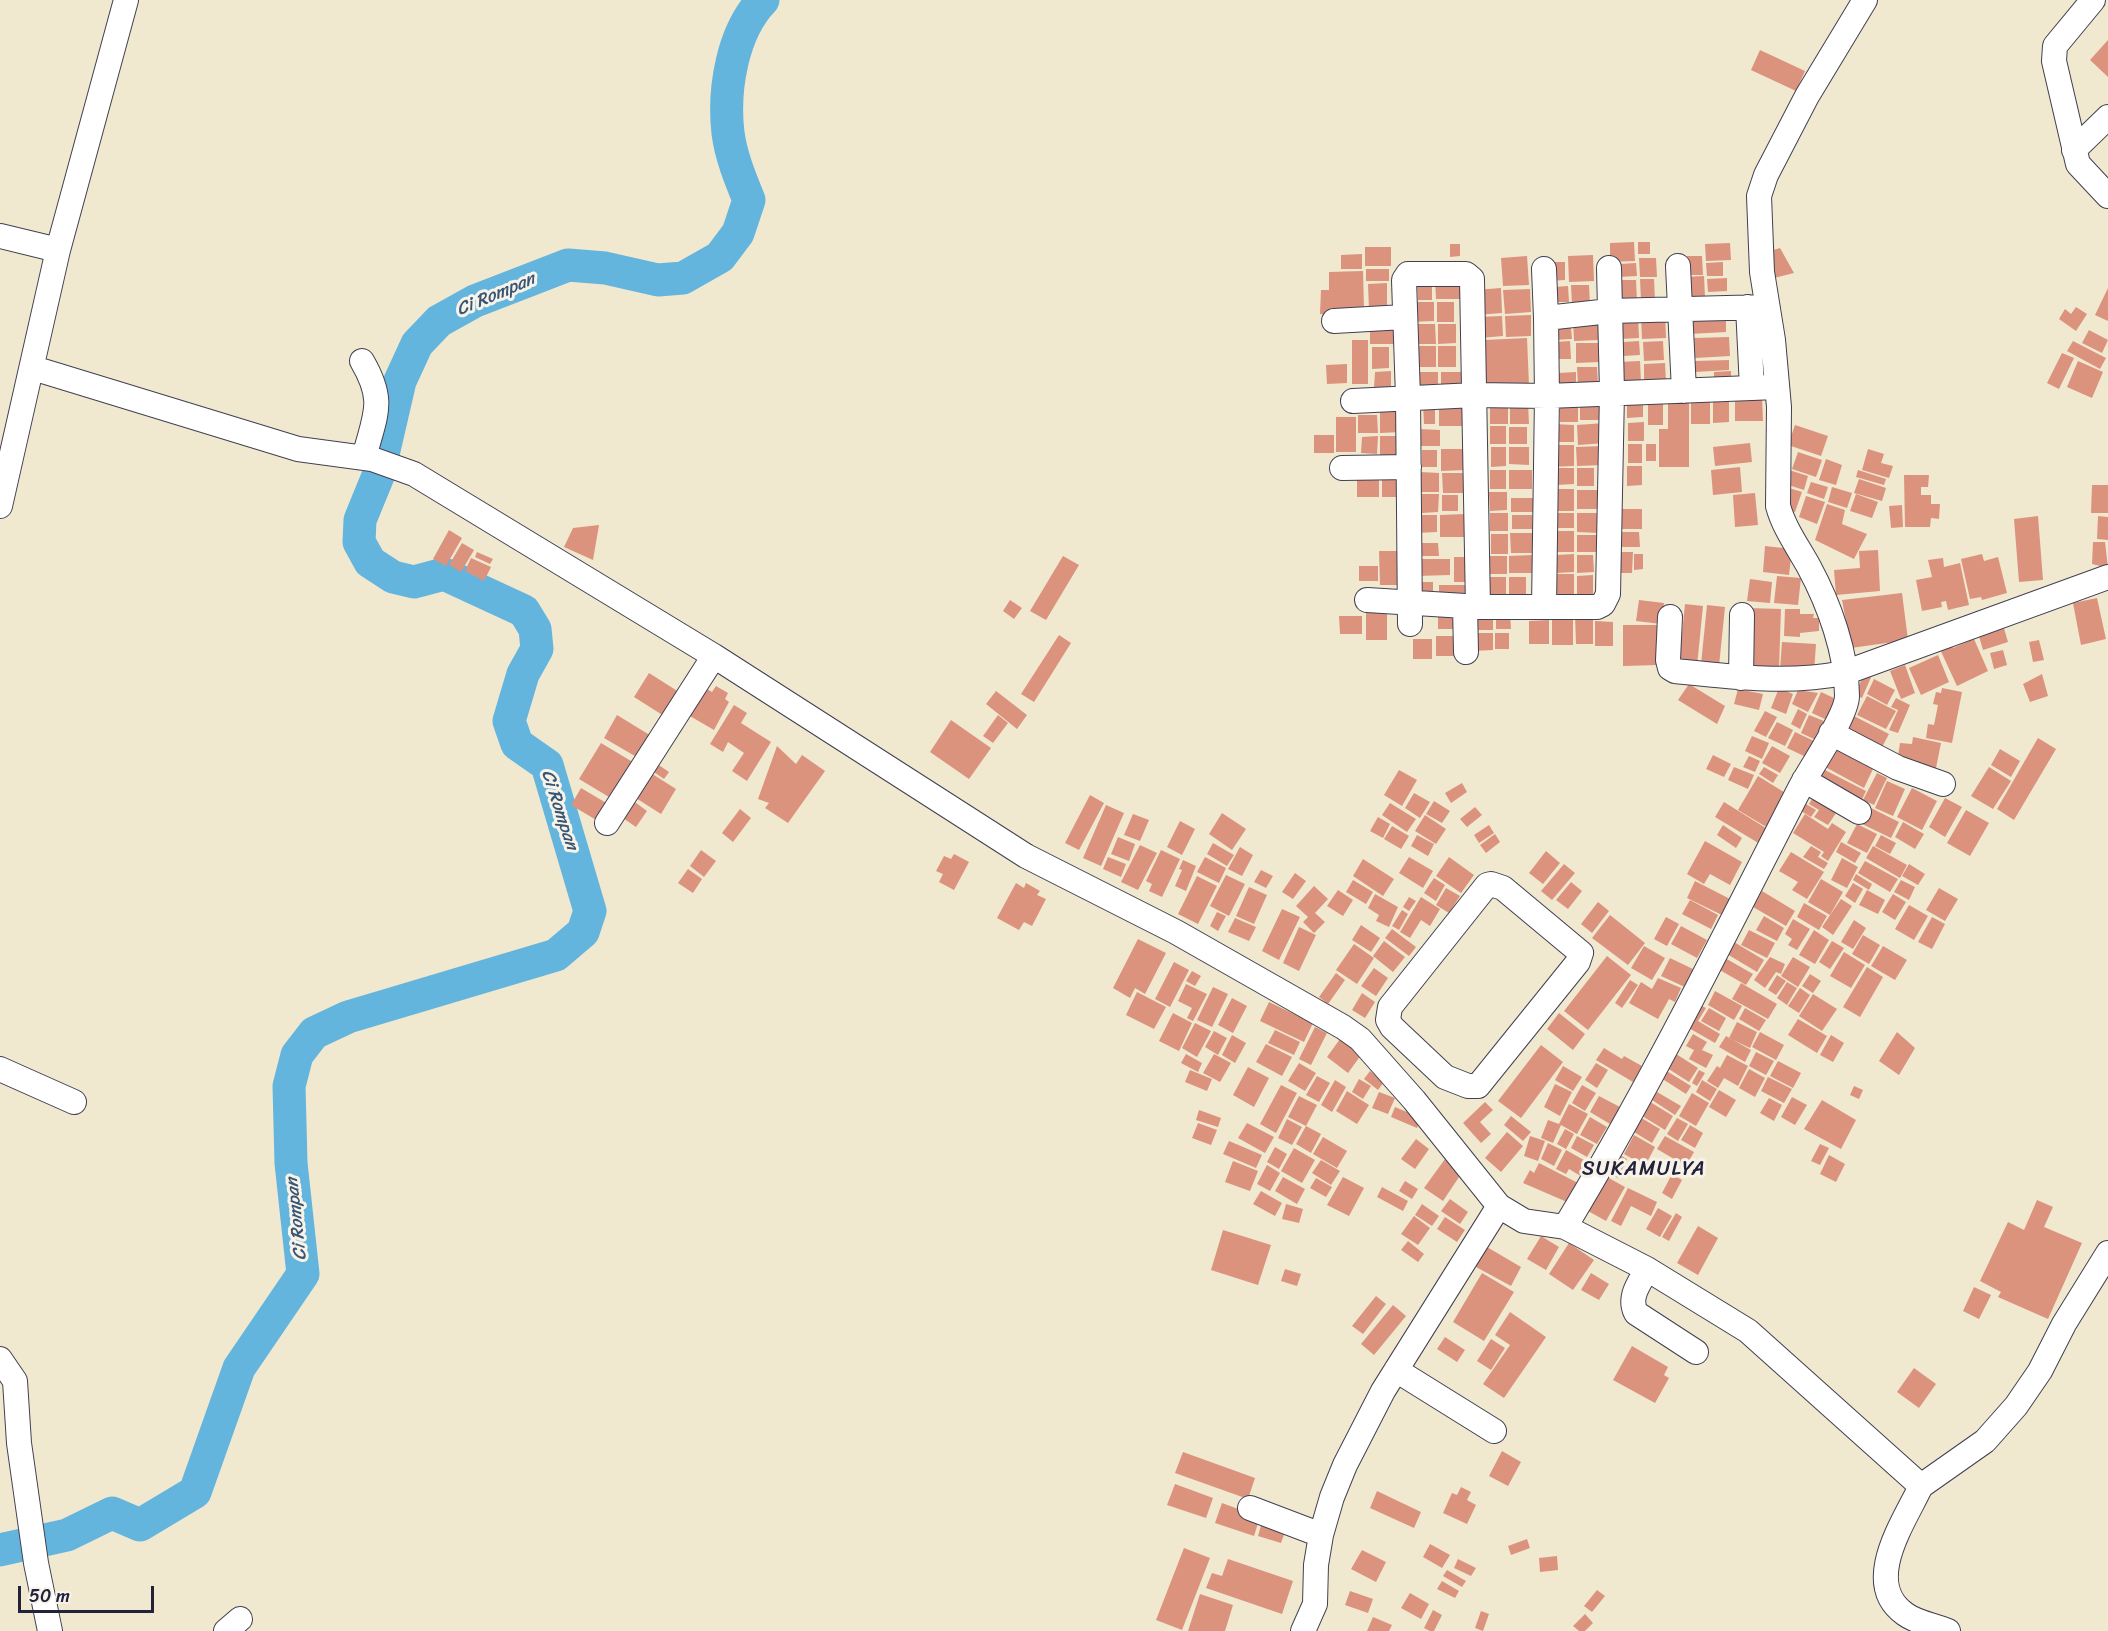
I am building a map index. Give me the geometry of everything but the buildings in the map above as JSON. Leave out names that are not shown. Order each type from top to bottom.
[{"type":"street","points":[[0,506],[58,250],[126,0]]},
{"type":"street","points":[[1752,388],[1761,187],[1807,96],[1866,0]]},
{"type":"street","points":[[2093,0],[2055,46],[2054,53],[2074,150],[2082,170],[2108,196]]},
{"type":"street","points":[[2074,150],[2108,117]]},
{"type":"street","points":[[0,236],[58,250]]},
{"type":"street","points":[[1678,266],[1684,392]]},
{"type":"street","points":[[1367,600],[1410,613],[1471,607],[1597,607],[1604,604],[1607,599],[1612,392],[1609,268]]},
{"type":"street","points":[[1544,269],[1547,396],[1544,607]]},
{"type":"street","points":[[1410,613],[1408,397],[1404,280],[1408,274],[1469,276],[1472,279],[1475,395],[1471,607],[1466,652]]},
{"type":"street","points":[[1546,318],[1680,307],[1757,307]]},
{"type":"street","points":[[1565,1227],[1689,1006],[1804,780],[1846,704],[1844,673],[1835,631],[1810,570],[1778,506],[1777,387],[1773,340],[1757,307]]},
{"type":"street","points":[[1334,321],[1404,317]]},
{"type":"street","points":[[362,361],[375,383],[378,398],[375,461]]},
{"type":"street","points":[[33,368],[298,449],[375,461],[414,474],[714,656],[1026,856],[1176,932],[1343,1027],[1360,1040],[1414,1100],[1498,1206],[1524,1221],[1565,1227],[1647,1269],[1748,1331],[1922,1486]]},
{"type":"street","points":[[1353,401],[1408,397],[1547,396],[1777,387]]},
{"type":"street","points":[[1342,468],[1409,467]]},
{"type":"street","points":[[1670,617],[1668,660],[1670,668],[1741,678],[1810,680],[1844,673],[2108,578]]},
{"type":"street","points":[[1741,678],[1742,615]]},
{"type":"street","points":[[607,823],[714,656]]},
{"type":"street","points":[[1831,733],[1898,768],[1942,784]]},
{"type":"street","points":[[1804,780],[1859,812]]},
{"type":"street","points":[[1487,885],[1497,885],[1581,953],[1581,958],[1478,1086],[1468,1086],[1446,1077],[1392,1027],[1388,1014],[1390,1007],[1487,885]]},
{"type":"street","points":[[0,1069],[74,1102]]},
{"type":"street","points":[[1414,1100],[1446,1077]]},
{"type":"street","points":[[1303,1631],[1315,1604],[1316,1565],[1322,1535],[1332,1497],[1345,1465],[1396,1370],[1498,1206]]},
{"type":"street","points":[[1948,1631],[1907,1616],[1889,1597],[1885,1587],[1887,1561],[1922,1486],[1985,1441],[2016,1406],[2040,1371],[2064,1324],[2108,1253]]},
{"type":"street","points":[[1647,1269],[1633,1294],[1632,1304],[1636,1312],[1696,1352]]},
{"type":"street","points":[[0,1359],[15,1382],[19,1443],[36,1563],[50,1631]]},
{"type":"street","points":[[1396,1370],[1494,1431]]},
{"type":"street","points":[[1250,1508],[1322,1535]]},
{"type":"waterway","name":"Ci Rompan","points":[[0,1550],[67,1535],[112,1513],[140,1525],[195,1492],[239,1368],[303,1274],[291,1163],[289,1086],[297,1055],[314,1033],[348,1017],[556,955],[583,932],[590,911],[547,765],[517,744],[509,721],[523,674],[537,649],[535,629],[524,611],[444,574],[414,582],[393,577],[370,562],[359,542],[360,520],[378,476],[400,381],[417,344],[439,321],[475,301],[568,265],[605,268],[658,280],[683,278],[720,257],[738,233],[749,200],[729,142],[727,99],[732,62],[744,28],[752,13],[763,0]]},
{"type":"district","name":"SUKAMULYA","points":[[1644,1170]]}]
